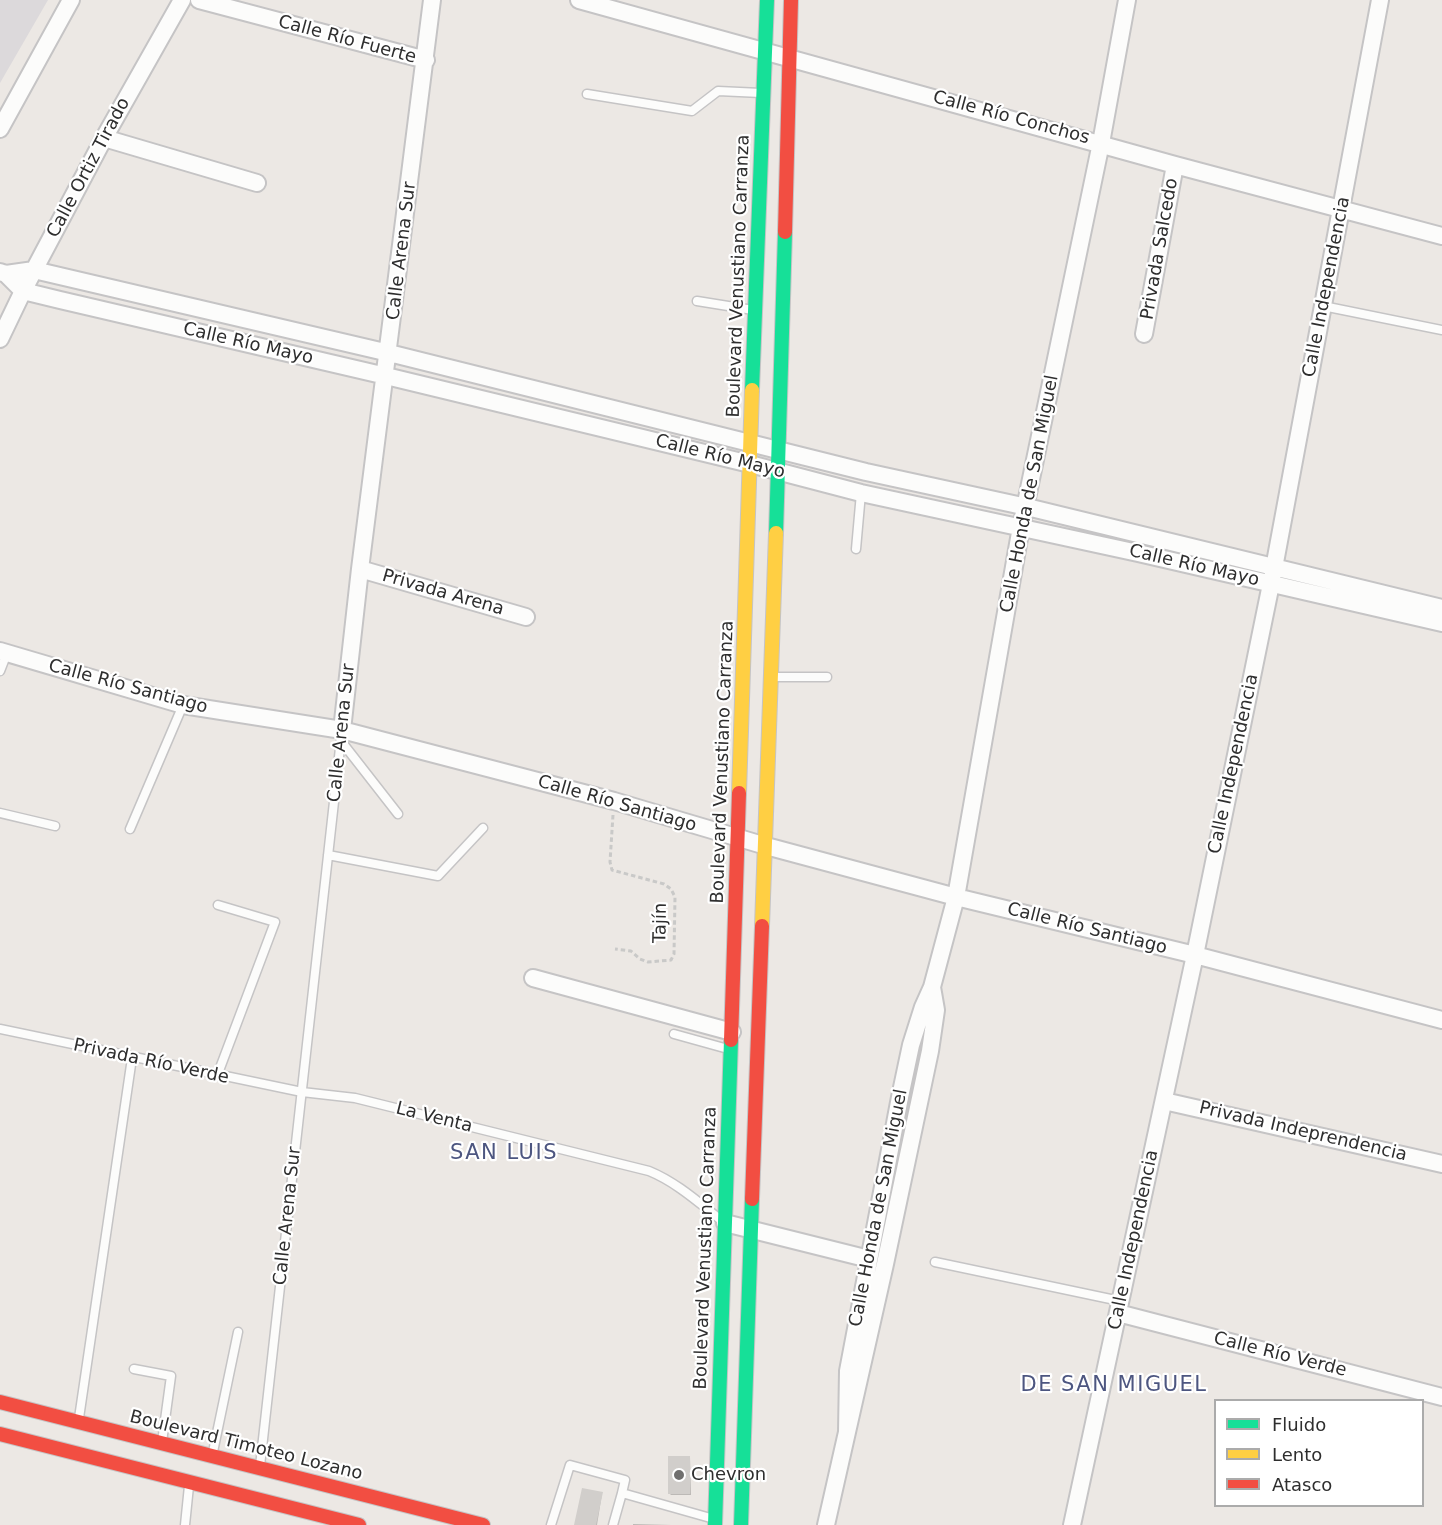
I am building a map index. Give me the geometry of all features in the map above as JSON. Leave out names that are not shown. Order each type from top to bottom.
[{"type":"main road","name":"Boulevard Venustiano Carranza","points":[[715,1522],[750,442],[768,0]]},
{"type":"main road","points":[[741,1525],[779,449],[790,0]]},
{"type":"main road","name":"Boulevard Timoteo Lozano","points":[[0,1402],[483,1525]]},
{"type":"main road","points":[[0,1434],[359,1525]]},
{"type":"street","points":[[0,129],[70,0]]},
{"type":"street","name":"Calle Ortiz Tirado","points":[[0,339],[22,291],[104,138],[182,0]]},
{"type":"street","name":"Calle Río Fuerte","points":[[199,0],[426,60]]},
{"type":"street","name":"Calle Arena Sur","points":[[342,735],[360,569],[432,0]]},
{"type":"street","name":"Calle Río Conchos","points":[[579,0],[1175,165],[1442,236]]},
{"type":"street","name":"Calle Honda de San Miguel","points":[[847,1432],[848,1371],[869,1259],[911,1045],[932,987],[956,897],[1022,527],[1101,143],[1127,0]]},
{"type":"street","name":"Calle Independencia","points":[[1072,1525],[1195,956],[1272,576],[1380,0]]},
{"type":"street","points":[[104,138],[257,183]]},
{"type":"street","name":"Privada Salcedo","points":[[1144,334],[1175,165]]},
{"type":"street","name":"Calle Río Mayo","points":[[3,273],[34,270],[389,353],[866,472],[1027,507],[1442,623]]},
{"type":"street","name":"Calle Río Mayo","points":[[3,273],[22,291],[386,376],[861,493],[1022,527],[1442,608]]},
{"type":"street","points":[[861,493],[866,472]]},
{"type":"street","name":"Privada Arena","points":[[360,569],[526,617]]},
{"type":"street","name":"Calle Río Santiago","points":[[3,652],[183,705],[342,735],[614,801],[766,846],[956,897],[1442,1020]]},
{"type":"street","points":[[533,978],[732,1032]]},
{"type":"street","name":"Calle Honda de San Miguel","points":[[826,1525],[930,1051],[936,1010],[932,987]]},
{"type":"street","name":"Privada Indeprendencia","points":[[1164,1101],[1442,1164]]},
{"type":"street","points":[[725,1223],[869,1259]]},
{"type":"street","name":"Calle Río Verde","points":[[1119,1307],[1442,1397]]},
{"type":"lane","points":[[587,94],[692,111],[718,91],[764,94]]},
{"type":"lane","points":[[697,301],[756,311]]},
{"type":"lane","points":[[1323,306],[1442,330]]},
{"type":"lane","points":[[856,549],[861,493]]},
{"type":"lane","points":[[0,671],[3,652]]},
{"type":"lane","points":[[771,677],[827,677]]},
{"type":"lane","points":[[130,829],[183,705]]},
{"type":"lane","points":[[342,735],[398,814]]},
{"type":"lane","name":"Calle Arena Sur","points":[[260,1467],[342,735]]},
{"type":"lane","points":[[0,813],[55,826]]},
{"type":"lane","points":[[328,855],[438,876],[483,828]]},
{"type":"lane","points":[[217,1076],[275,922],[218,905]]},
{"type":"lane","name":"Privada Río Verde","points":[[0,1029],[302,1092]]},
{"type":"lane","points":[[674,1034],[731,1050]]},
{"type":"lane","points":[[78,1422],[132,1058]]},
{"type":"lane","name":"La Venta","points":[[302,1092],[355,1098],[649,1171],[679,1186],[725,1223]]},
{"type":"lane","points":[[934,1262],[1119,1307]]},
{"type":"lane","points":[[212,1455],[238,1332]]},
{"type":"lane","points":[[134,1369],[171,1376],[162,1443]]},
{"type":"lane","points":[[551,1525],[570,1465],[625,1479],[613,1525]]},
{"type":"lane","points":[[185,1525],[190,1482]]},
{"type":"lane","points":[[622,1493],[715,1522]]},
{"type":"path","name":"Tajín","points":[[614,801],[611,867],[615,872],[664,884],[671,889],[675,897],[673,958],[667,961],[648,962],[640,959],[631,951],[615,949]]},
{"type":"shaded area","points":[[0,0],[48,0],[0,83]]},
{"type":"building","name":"Chevron","points":[[668,1456],[690,1456],[690,1494],[668,1494]]},
{"type":"building","points":[[582,1488],[603,1492],[596,1525],[574,1525]]},
{"type":"traffic: fast","points":[[752,390],[767,0]]},
{"type":"traffic: fast","points":[[776,533],[785,232]]},
{"type":"traffic: fast","points":[[715,1525],[731,1040]]},
{"type":"traffic: fast","points":[[741,1525],[752,1199]]},
{"type":"traffic: slow","points":[[739,793],[752,390]]},
{"type":"traffic: slow","points":[[762,926],[776,533]]},
{"type":"traffic: jam","points":[[785,232],[791,0]]},
{"type":"traffic: jam","points":[[731,1040],[739,793]]},
{"type":"traffic: jam","points":[[752,1199],[762,926]]},
{"type":"traffic: jam","points":[[0,1402],[483,1525]]},
{"type":"traffic: jam","points":[[0,1434],[359,1525]]},
{"type":"place","name":"Chevron","points":[[679,1475]]},
{"type":"district","name":"SAN LUIS","points":[[504,1154]]},
{"type":"district","name":"DE SAN MIGUEL","points":[[1114,1386]]}]
